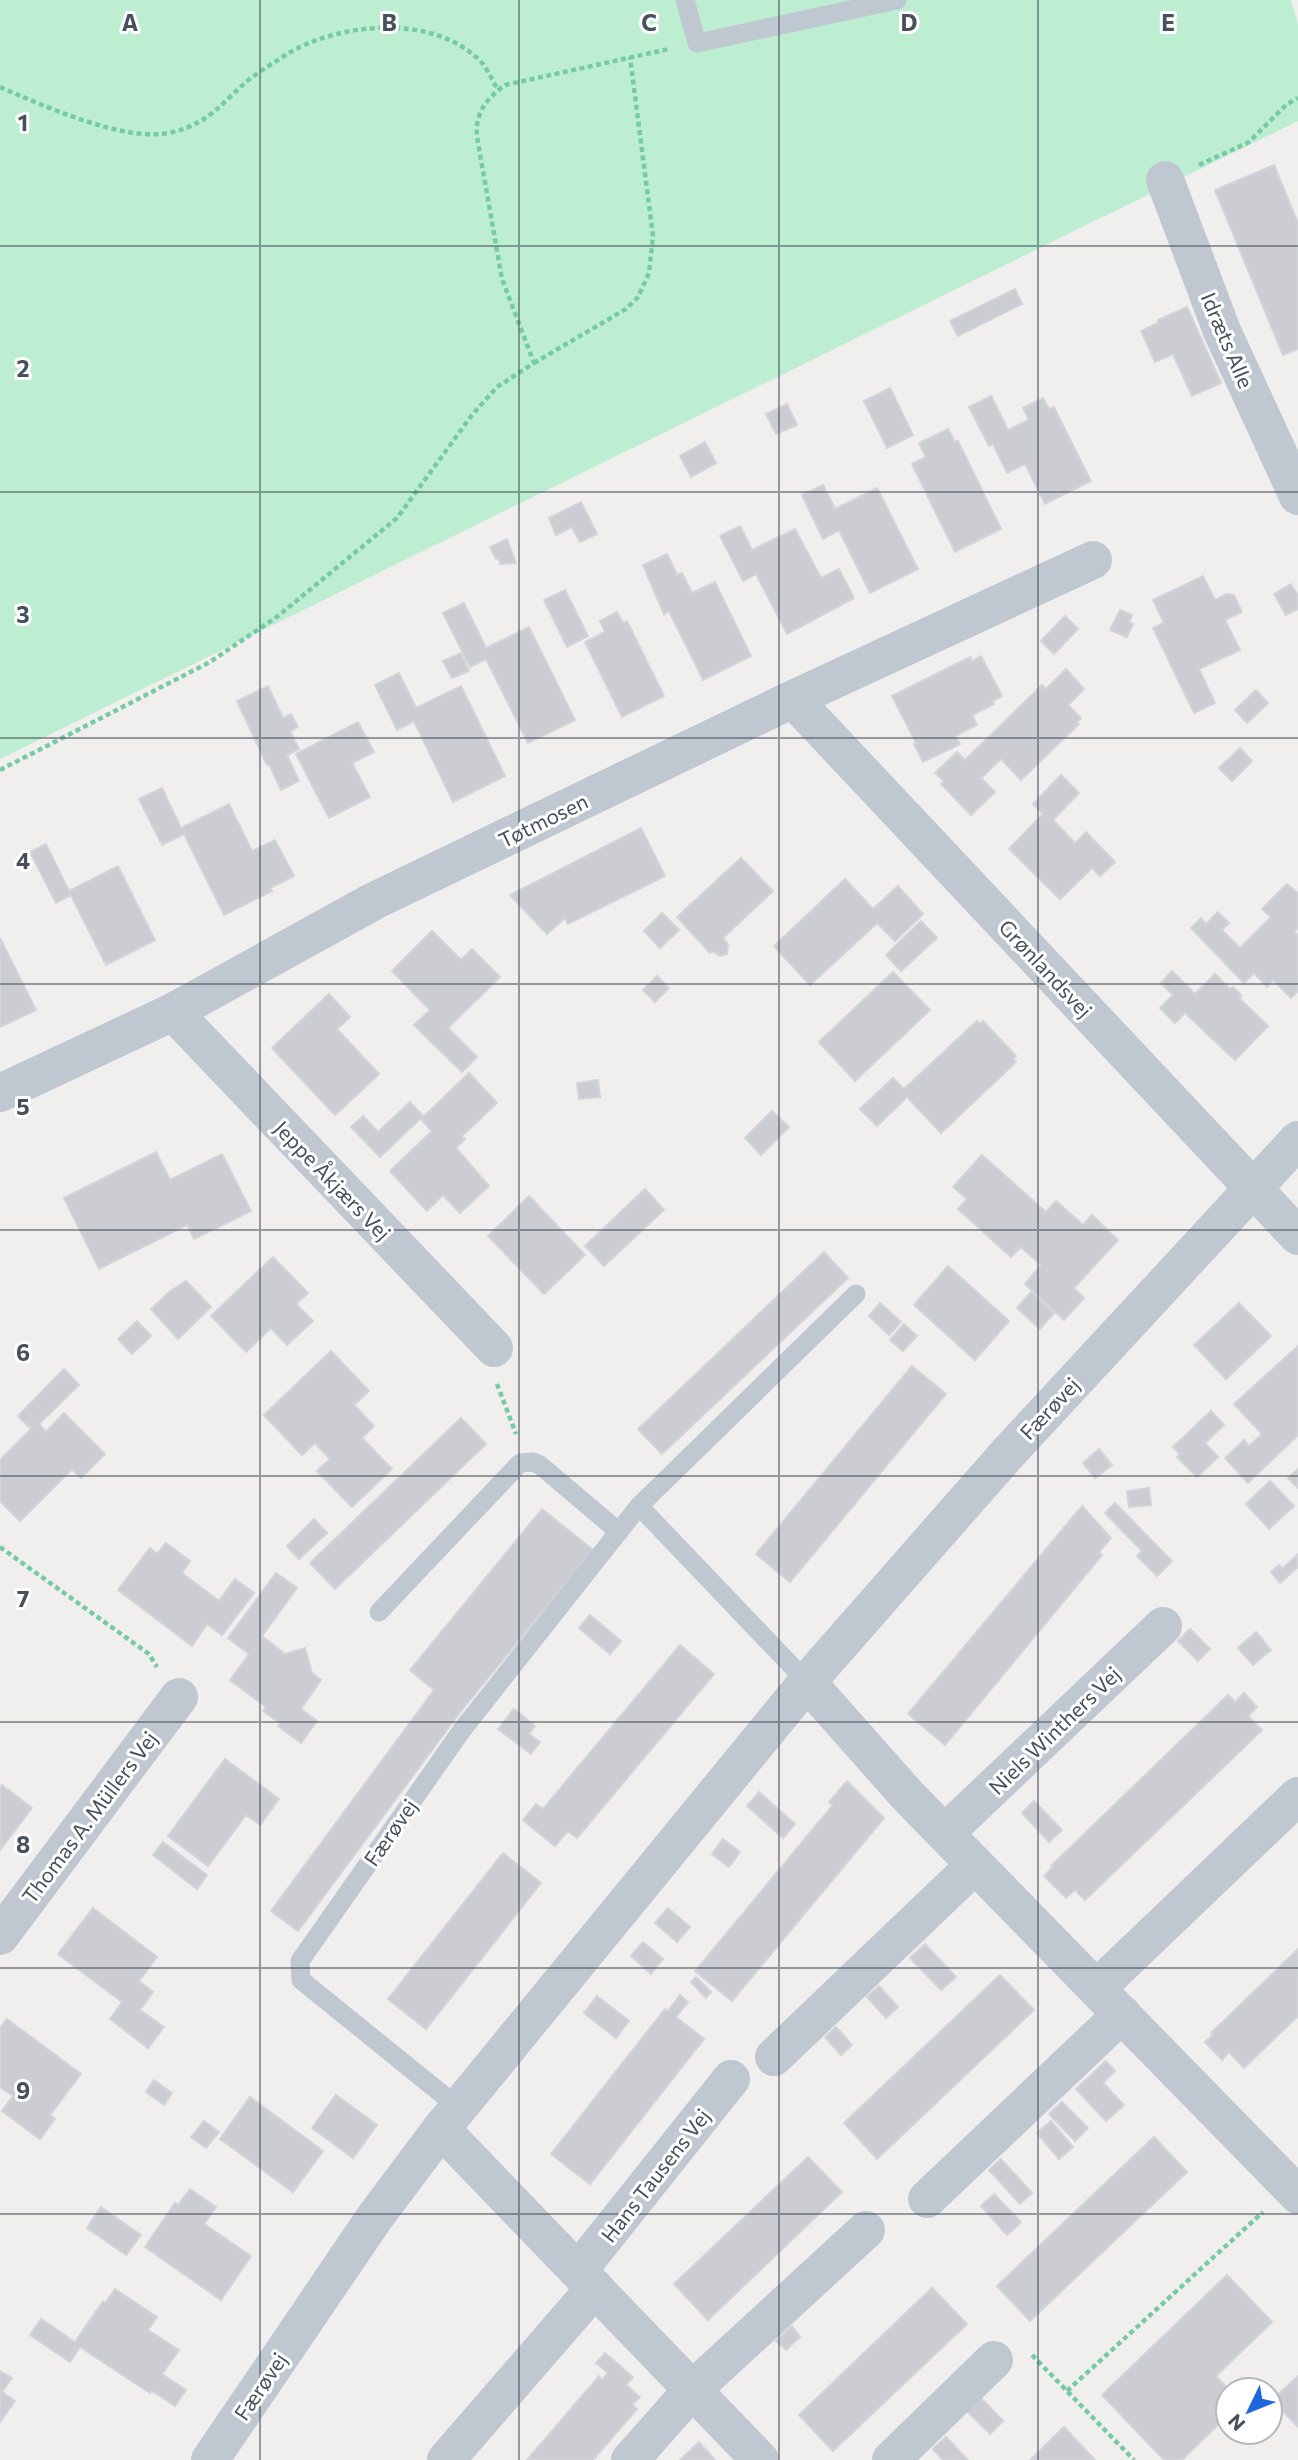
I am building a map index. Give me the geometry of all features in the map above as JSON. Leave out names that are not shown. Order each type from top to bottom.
[{"type":"street","name":"Idræts Alle","points":[[1165,180],[1222,331],[1298,496]]},
{"type":"street","name":"Tøtmosen","points":[[0,1093],[173,1012],[374,901],[793,699],[1093,560]]},
{"type":"street","name":"Grønlandsvej","points":[[793,699],[1298,1236]]},
{"type":"street","name":"Jeppe Åkjærs Vej","points":[[173,1012],[494,1348]]},
{"type":"street","name":"Færøvej","points":[[210,2460],[375,2217],[449,2118],[807,1682],[1008,1453],[1298,1140]]},
{"type":"street","name":"Niels Winthers Vej","points":[[945,1833],[1163,1626]]},
{"type":"street","points":[[807,1682],[975,1865],[1294,2191]]},
{"type":"street","name":"Thomas A. Müllers Vej","points":[[0,1936],[179,1697]]},
{"type":"street","points":[[927,2199],[1298,1797]]},
{"type":"street","points":[[775,2057],[975,1865]]},
{"type":"street","name":"Hans Tausens Vej","points":[[446,2460],[587,2280],[732,2079]]},
{"type":"street","points":[[449,2118],[587,2280],[760,2460]]},
{"type":"street","points":[[630,2460],[692,2390],[866,2230]]},
{"type":"street","points":[[891,2460],[994,2360]]},
{"type":"lane","points":[[685,0],[698,43],[897,0]]},
{"type":"lane","name":"Færøvej","points":[[449,2118],[301,1980],[299,1961],[462,1730],[639,1506],[856,1294]]},
{"type":"lane","points":[[379,1612],[520,1463],[526,1461],[540,1465],[619,1532]]},
{"type":"lane","points":[[639,1506],[807,1682]]},
{"type":"path","points":[[0,87],[51,109],[124,133],[171,133],[206,120],[250,79],[289,53],[333,34],[375,27],[413,30],[451,40],[482,63],[498,90]]},
{"type":"path","points":[[534,363],[502,279],[477,137],[476,124],[480,110],[498,90],[518,81],[698,43]]},
{"type":"path","points":[[0,769],[210,662],[278,616],[397,518],[472,415],[498,387],[626,309],[638,297],[649,273],[653,236],[630,57]]},
{"type":"path","points":[[1165,180],[1249,142],[1287,104],[1298,98]]},
{"type":"path","points":[[494,1348],[479,1373],[488,1381],[497,1383],[526,1461]]},
{"type":"path","points":[[0,1547],[149,1654],[179,1697]]},
{"type":"path","points":[[1067,2391],[1294,2191]]},
{"type":"path","points":[[994,2360],[1015,2337],[1135,2460]]},
{"type":"green space","points":[[0,0],[1291,0],[1298,25],[1298,121],[0,759]]},
{"type":"building","points":[[1274,165],[1298,223],[1298,349],[1283,355],[1215,190]]},
{"type":"building","points":[[1015,289],[1022,304],[958,336],[950,321]]},
{"type":"building","points":[[1187,307],[1221,383],[1192,396],[1173,354],[1155,362],[1141,331]]},
{"type":"building","points":[[890,388],[913,435],[887,448],[864,401]]},
{"type":"building","points":[[991,396],[1008,430],[1029,420],[1023,408],[1043,398],[1049,409],[1054,407],[1091,481],[1045,504],[1025,464],[1007,473],[993,444],[989,446],[969,407]]},
{"type":"building","points":[[787,404],[797,425],[776,434],[766,414]]},
{"type":"building","points":[[948,429],[955,442],[958,441],[1001,529],[955,552],[912,464],[926,457],[919,443]]},
{"type":"building","points":[[705,442],[716,463],[691,477],[680,456]]},
{"type":"building","points":[[823,485],[835,509],[877,488],[918,569],[870,593],[839,530],[823,539],[802,495]]},
{"type":"building","points":[[581,502],[597,534],[580,542],[572,527],[556,535],[549,518]]},
{"type":"building","points":[[740,526],[752,550],[795,529],[821,578],[839,569],[854,598],[787,634],[756,574],[743,581],[720,536]]},
{"type":"building","points":[[507,539],[516,563],[500,564],[499,558],[496,559],[490,547]]},
{"type":"building","points":[[667,554],[677,575],[682,573],[692,593],[715,582],[751,656],[703,680],[669,611],[664,614],[643,565]]},
{"type":"building","points":[[1203,576],[1215,600],[1227,594],[1234,595],[1242,612],[1225,620],[1240,650],[1199,669],[1215,703],[1194,713],[1153,628],[1164,623],[1153,600]]},
{"type":"building","points":[[1291,584],[1298,595],[1298,609],[1286,615],[1274,594]]},
{"type":"building","points":[[565,590],[588,636],[567,647],[544,600]]},
{"type":"building","points":[[464,603],[486,648],[529,627],[575,720],[528,743],[486,659],[470,667],[443,613]]},
{"type":"building","points":[[1120,610],[1132,615],[1129,622],[1133,624],[1127,637],[1110,630]]},
{"type":"building","points":[[617,612],[623,623],[627,621],[664,696],[622,717],[585,642],[605,632],[600,621]]},
{"type":"building","points":[[1065,616],[1078,629],[1054,654],[1041,641]]},
{"type":"building","points":[[461,653],[469,671],[452,678],[443,661]]},
{"type":"building","points":[[981,656],[1002,696],[992,701],[994,704],[972,715],[977,725],[955,736],[960,744],[923,762],[892,696],[970,657],[972,661]]},
{"type":"building","points":[[1066,669],[1084,689],[1068,705],[1081,718],[1077,722],[1079,724],[1021,780],[1001,759],[981,778],[995,792],[971,815],[941,784],[944,781],[935,773],[957,752],[965,760],[1042,685],[1046,689]]},
{"type":"building","points":[[399,673],[416,708],[461,686],[505,776],[453,802],[414,721],[397,730],[375,685]]},
{"type":"building","points":[[268,686],[283,718],[291,714],[298,727],[290,731],[299,749],[287,755],[299,781],[281,790],[237,701]]},
{"type":"building","points":[[1256,690],[1268,703],[1247,723],[1235,710]]},
{"type":"building","points":[[358,722],[374,752],[352,763],[370,797],[329,818],[296,754]]},
{"type":"building","points":[[1240,748],[1252,761],[1232,781],[1219,768]]},
{"type":"building","points":[[1061,775],[1079,793],[1053,820],[1075,843],[1086,832],[1115,862],[1100,876],[1092,868],[1060,899],[1009,849],[1043,814],[1033,804]]},
{"type":"building","points":[[162,788],[181,828],[229,804],[252,851],[275,840],[294,876],[270,888],[272,891],[224,915],[184,834],[162,845],[139,799]]},
{"type":"building","points":[[641,828],[665,876],[568,924],[565,918],[547,934],[510,895]]},
{"type":"building","points":[[46,844],[69,891],[118,866],[155,940],[106,965],[71,895],[56,903],[30,852]]},
{"type":"building","points":[[741,858],[773,891],[723,938],[728,944],[727,954],[720,956],[712,951],[710,953],[677,917]]},
{"type":"building","points":[[845,879],[873,909],[898,886],[923,914],[895,941],[877,923],[810,985],[774,946]]},
{"type":"building","points":[[1287,884],[1298,893],[1298,928],[1294,932],[1298,935],[1298,991],[1291,998],[1273,980],[1267,987],[1254,973],[1244,983],[1191,928],[1201,918],[1206,924],[1218,912],[1229,923],[1222,930],[1240,948],[1271,917],[1262,909]]},
{"type":"building","points":[[662,913],[679,930],[660,948],[644,931]]},
{"type":"building","points":[[921,921],[937,938],[901,971],[886,955]]},
{"type":"building","points":[[432,931],[461,960],[472,949],[500,977],[448,1028],[477,1057],[462,1072],[414,1025],[430,1010],[392,971]]},
{"type":"building","points":[[0,938],[36,1010],[0,1027]]},
{"type":"building","points":[[1172,971],[1195,994],[1215,974],[1230,989],[1233,987],[1242,996],[1239,998],[1268,1026],[1235,1060],[1185,1013],[1175,1023],[1160,1008],[1173,995],[1161,983]]},
{"type":"building","points":[[893,972],[930,1010],[855,1081],[819,1042]]},
{"type":"building","points":[[657,976],[669,988],[655,1002],[643,990]]},
{"type":"building","points":[[329,994],[350,1017],[337,1029],[379,1074],[335,1115],[272,1048]]},
{"type":"building","points":[[977,1021],[980,1024],[983,1021],[1016,1056],[1013,1059],[1016,1062],[941,1133],[907,1097],[877,1126],[860,1109],[893,1078],[904,1089]]},
{"type":"building","points":[[469,1073],[497,1103],[462,1136],[465,1139],[456,1148],[489,1186],[460,1213],[443,1195],[427,1211],[390,1171],[432,1131],[421,1119]]},
{"type":"building","points":[[598,1080],[600,1097],[579,1099],[577,1083]]},
{"type":"building","points":[[410,1102],[423,1116],[380,1157],[351,1127],[363,1116],[378,1132]]},
{"type":"building","points":[[772,1111],[789,1127],[761,1155],[745,1138]]},
{"type":"building","points":[[156,1152],[170,1180],[222,1154],[251,1211],[194,1239],[187,1225],[99,1269],[64,1198]]},
{"type":"building","points":[[982,1155],[1046,1212],[1056,1201],[1083,1225],[1092,1215],[1118,1240],[1074,1288],[1084,1298],[1064,1320],[1025,1284],[1041,1265],[1021,1247],[1011,1257],[958,1209],[967,1199],[953,1187]]},
{"type":"building","points":[[645,1189],[664,1210],[604,1266],[585,1246]]},
{"type":"building","points":[[529,1196],[585,1255],[544,1294],[488,1236]]},
{"type":"building","points":[[824,1252],[848,1278],[662,1454],[638,1429]]},
{"type":"building","points":[[273,1257],[308,1293],[296,1304],[313,1321],[287,1345],[271,1328],[246,1352],[211,1316]]},
{"type":"building","points":[[948,1266],[1009,1321],[975,1360],[914,1305]]},
{"type":"building","points":[[186,1281],[211,1307],[178,1339],[151,1309]]},
{"type":"building","points":[[1031,1292],[1054,1313],[1040,1329],[1017,1308]]},
{"type":"building","points":[[880,1303],[901,1322],[889,1335],[869,1316]]},
{"type":"building","points":[[1239,1303],[1271,1336],[1226,1379],[1194,1345]]},
{"type":"building","points":[[137,1321],[151,1336],[132,1354],[118,1339]]},
{"type":"building","points":[[904,1324],[917,1336],[903,1351],[890,1340]]},
{"type":"building","points":[[1298,1346],[1298,1435],[1248,1483],[1225,1458],[1244,1440],[1249,1446],[1262,1434],[1234,1404]]},
{"type":"building","points":[[331,1351],[369,1391],[354,1405],[374,1426],[362,1438],[392,1469],[352,1507],[317,1471],[330,1459],[315,1443],[302,1455],[264,1415]]},
{"type":"building","points":[[912,1366],[946,1394],[790,1582],[756,1554]]},
{"type":"building","points":[[64,1369],[79,1385],[39,1424],[46,1432],[64,1413],[105,1454],[81,1478],[72,1469],[20,1521],[0,1501],[0,1460],[31,1429],[18,1416]]},
{"type":"building","points":[[1211,1411],[1224,1425],[1205,1443],[1218,1457],[1197,1477],[1177,1457],[1180,1454],[1173,1447]]},
{"type":"building","points":[[461,1418],[486,1444],[335,1589],[310,1563]]},
{"type":"building","points":[[1099,1449],[1112,1465],[1095,1478],[1083,1463]]},
{"type":"building","points":[[1298,1469],[1298,1488],[1288,1478]]},
{"type":"building","points":[[1270,1481],[1294,1506],[1269,1529],[1246,1504]]},
{"type":"building","points":[[1149,1488],[1151,1505],[1129,1507],[1127,1491]]},
{"type":"building","points":[[1115,1503],[1172,1561],[1157,1576],[1137,1556],[1142,1551],[1105,1513]]},
{"type":"building","points":[[1082,1506],[1111,1538],[1099,1552],[1102,1555],[945,1745],[908,1714]]},
{"type":"building","points":[[542,1509],[593,1550],[461,1711],[298,1931],[271,1911],[434,1690],[410,1670]]},
{"type":"building","points":[[314,1519],[327,1533],[299,1559],[287,1546]]},
{"type":"building","points":[[166,1543],[190,1561],[182,1573],[219,1601],[235,1579],[254,1593],[222,1635],[207,1624],[192,1646],[118,1590],[150,1548],[157,1554]]},
{"type":"building","points":[[1297,1555],[1298,1567],[1280,1583],[1271,1572],[1279,1565],[1282,1569]]},
{"type":"building","points":[[276,1573],[297,1588],[262,1636],[285,1654],[305,1648],[312,1673],[321,1680],[301,1709],[317,1721],[301,1743],[263,1711],[266,1707],[230,1680],[249,1654],[228,1638]]},
{"type":"building","points":[[590,1615],[621,1641],[610,1654],[579,1628]]},
{"type":"building","points":[[1190,1629],[1210,1649],[1198,1661],[1178,1641]]},
{"type":"building","points":[[1256,1632],[1271,1650],[1253,1665],[1238,1648]]},
{"type":"building","points":[[680,1645],[714,1674],[577,1838],[568,1831],[555,1846],[523,1820],[536,1804],[543,1809]]},
{"type":"building","points":[[1244,1693],[1257,1707],[1248,1716],[1262,1730],[1085,1900],[1075,1890],[1066,1898],[1044,1876],[1053,1867],[1051,1866],[1228,1695],[1235,1702]]},
{"type":"building","points":[[514,1709],[535,1726],[529,1734],[540,1742],[531,1754],[498,1729]]},
{"type":"building","points":[[225,1759],[279,1799],[260,1825],[246,1815],[208,1866],[168,1836]]},
{"type":"building","points":[[847,1781],[884,1818],[732,2001],[695,1971],[833,1805],[829,1802]]},
{"type":"building","points":[[2,1785],[32,1808],[0,1850],[0,1788]]},
{"type":"building","points":[[759,1792],[795,1824],[783,1838],[747,1806]]},
{"type":"building","points":[[1034,1801],[1062,1830],[1049,1842],[1022,1813]]},
{"type":"building","points":[[723,1839],[740,1852],[729,1867],[712,1854]]},
{"type":"building","points":[[163,1842],[207,1875],[197,1889],[153,1855]]},
{"type":"building","points":[[503,1853],[541,1883],[426,2029],[388,1999]]},
{"type":"building","points":[[93,1908],[157,1957],[139,1981],[153,1992],[140,2010],[164,2027],[148,2048],[110,2019],[122,2002],[58,1954]]},
{"type":"building","points":[[668,1908],[690,1927],[677,1942],[655,1923]]},
{"type":"building","points":[[643,1942],[663,1959],[651,1974],[631,1956]]},
{"type":"building","points":[[925,1944],[956,1977],[941,1990],[910,1958]]},
{"type":"building","points":[[1298,1949],[1298,2016],[1244,2068],[1229,2052],[1222,2060],[1205,2042],[1213,2035],[1211,2033]]},
{"type":"building","points":[[1000,1975],[1034,2010],[877,2159],[844,2123]]},
{"type":"building","points":[[696,1977],[711,1992],[706,1998],[691,1982]]},
{"type":"building","points":[[879,1986],[898,2007],[886,2018],[867,1997]]},
{"type":"building","points":[[680,1995],[688,2002],[676,2017],[704,2039],[590,2184],[551,2154],[665,2009],[668,2011]]},
{"type":"building","points":[[597,1996],[629,2021],[616,2038],[584,2013]]},
{"type":"building","points":[[7,2019],[81,2074],[50,2115],[55,2119],[40,2139],[2,2111],[13,2096],[0,2087],[0,2028]]},
{"type":"building","points":[[836,2027],[852,2045],[841,2055],[825,2037]]},
{"type":"building","points":[[1106,2061],[1115,2071],[1103,2083],[1124,2105],[1106,2121],[1076,2089]]},
{"type":"building","points":[[154,2080],[172,2093],[164,2105],[146,2092]]},
{"type":"building","points":[[336,2095],[377,2125],[353,2158],[312,2128]]},
{"type":"building","points":[[250,2097],[323,2151],[293,2192],[220,2139]]},
{"type":"building","points":[[1062,2102],[1088,2128],[1075,2141],[1049,2114]]},
{"type":"building","points":[[204,2121],[219,2132],[206,2148],[191,2137]]},
{"type":"building","points":[[1051,2121],[1073,2147],[1059,2159],[1037,2133]]},
{"type":"building","points":[[1154,2137],[1187,2172],[1030,2321],[997,2286]]},
{"type":"building","points":[[808,2157],[842,2192],[708,2320],[674,2284]]},
{"type":"building","points":[[1001,2159],[1032,2193],[1020,2204],[989,2170]]},
{"type":"building","points":[[190,2189],[216,2207],[204,2224],[251,2256],[221,2300],[145,2247],[175,2203],[178,2205]]},
{"type":"building","points":[[994,2194],[1021,2222],[1007,2235],[981,2206]]},
{"type":"building","points":[[101,2207],[141,2235],[126,2255],[87,2228]]},
{"type":"building","points":[[1227,2275],[1272,2322],[1214,2376],[1214,2429],[1182,2460],[1164,2460],[1102,2395]]},
{"type":"building","points":[[932,2288],[967,2324],[833,2451],[799,2415]]},
{"type":"building","points":[[115,2289],[157,2317],[148,2330],[179,2350],[162,2374],[186,2390],[175,2406],[152,2391],[150,2393],[80,2347],[70,2362],[30,2335],[41,2319],[75,2342],[103,2301],[105,2303]]},
{"type":"building","points":[[792,2326],[800,2337],[786,2350],[776,2341]]},
{"type":"building","points":[[605,2353],[633,2377],[626,2385],[640,2397],[632,2405],[637,2409],[593,2460],[527,2460],[599,2376],[602,2380],[608,2373],[596,2363]]},
{"type":"building","points":[[0,2371],[12,2378],[2,2392],[15,2401],[0,2422]]},
{"type":"building","points":[[1298,2376],[1298,2427],[1284,2412],[1284,2389]]},
{"type":"building","points":[[981,2398],[1003,2421],[990,2434],[967,2411]]},
{"type":"building","points":[[1064,2427],[1095,2460],[1030,2460]]},
{"type":"building","points":[[946,2437],[968,2460],[943,2460],[933,2449]]},
{"type":"building","points":[[699,2442],[715,2460],[680,2460]]}]
